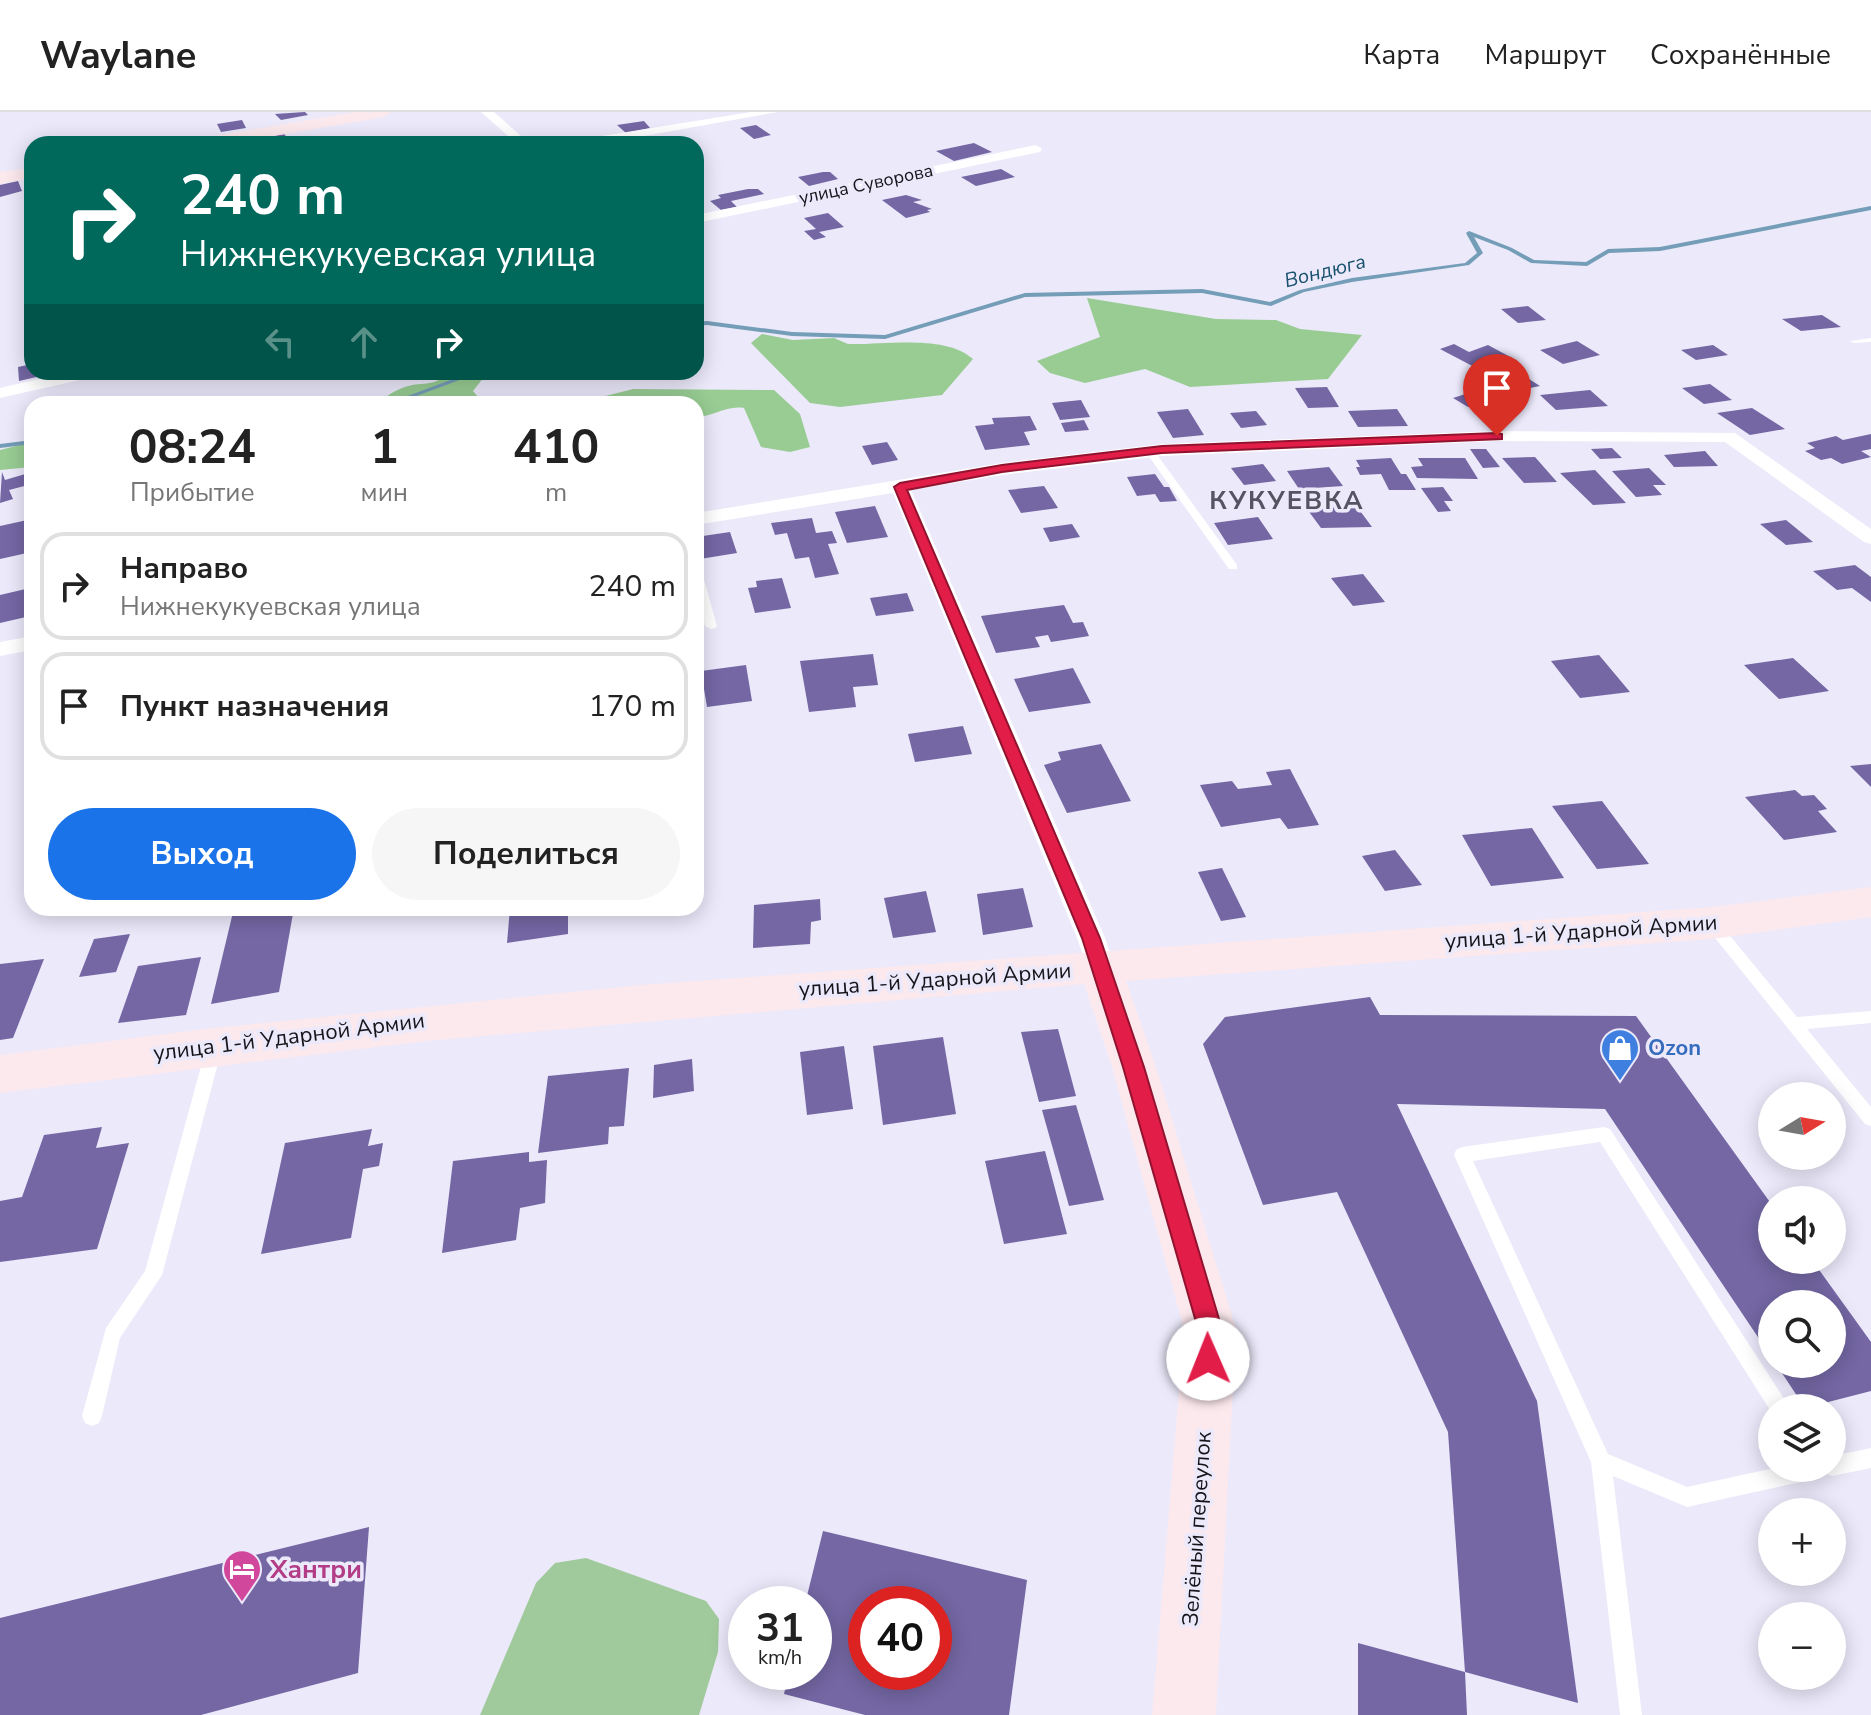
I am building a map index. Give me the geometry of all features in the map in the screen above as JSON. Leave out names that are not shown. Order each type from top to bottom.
[{"type":"main road","points":[[244,136],[384,112]]},
{"type":"main road","points":[[0,178],[24,174]]},
{"type":"main road","name":"улица 1-й Ударной Армии","points":[[0,1074],[215,1044],[517,1012],[1712,923],[1871,902]]},
{"type":"main road","name":"Зелёный переулок","points":[[1100,968],[1134,1067],[1210,1329],[1184,1715]]},
{"type":"street","points":[[487,112],[515,136]]},
{"type":"street","points":[[626,136],[772,112]]},
{"type":"street","name":"улица Суворова","points":[[704,217],[1036,149]]},
{"type":"street","points":[[0,393],[56,380]]},
{"type":"street","points":[[704,518],[1002,469],[1150,451],[1497,436],[1729,437],[1871,538]]},
{"type":"street","name":"Зелёный переулок","points":[[900,487],[1091,938],[1100,968]]},
{"type":"street","points":[[0,649],[24,644]]},
{"type":"lane","points":[[1854,341],[1871,340]]},
{"type":"lane","points":[[1150,451],[1233,567]]},
{"type":"lane","points":[[704,599],[711,626]]},
{"type":"lane","points":[[1712,923],[1871,1119]]},
{"type":"lane","points":[[1793,1024],[1871,1017]]},
{"type":"lane","points":[[92,1416],[112,1334],[153,1275],[215,1044]]},
{"type":"lane","points":[[1631,1715],[1601,1461],[1462,1155],[1604,1134],[1771,1394]]},
{"type":"lane","points":[[1846,1463],[1871,1458]]},
{"type":"lane","points":[[1601,1461],[1687,1497],[1758,1482]]},
{"type":"green space","points":[[1087,298],[1216,319],[1276,320],[1300,329],[1362,335],[1328,379],[1190,387],[1145,369],[1085,383],[1050,373],[1037,361],[1100,337]]},
{"type":"green space","points":[[762,334],[793,340],[834,338],[848,344],[931,344],[961,351],[973,359],[942,395],[840,407],[810,403],[751,343]]},
{"type":"green space","points":[[482,380],[473,391],[477,396],[387,396],[402,388],[432,382]]},
{"type":"green space","points":[[633,389],[774,390],[800,414],[810,447],[790,452],[761,447],[744,408],[731,408],[704,416],[704,396],[605,396]]},
{"type":"green space","points":[[24,444],[24,468],[0,470],[0,450]]},
{"type":"green space","points":[[586,1558],[706,1601],[719,1619],[718,1652],[699,1715],[480,1715],[536,1583],[555,1563]]},
{"type":"building","points":[[305,112],[308,115],[281,120],[275,114]]},
{"type":"building","points":[[242,120],[246,128],[221,132],[217,124]]},
{"type":"building","points":[[644,121],[650,128],[626,133],[617,125]]},
{"type":"building","points":[[756,125],[771,135],[754,139],[740,128]]},
{"type":"building","points":[[974,143],[992,152],[954,161],[936,151]]},
{"type":"building","points":[[1001,169],[1015,177],[976,186],[961,177]]},
{"type":"building","points":[[830,172],[838,179],[809,186],[798,177]]},
{"type":"building","points":[[18,181],[22,191],[0,197],[0,185]]},
{"type":"building","points":[[758,189],[764,194],[731,201],[737,207],[721,210],[710,201],[721,198],[718,195]]},
{"type":"building","points":[[906,195],[922,200],[913,202],[932,209],[906,218],[882,200]]},
{"type":"building","points":[[828,213],[844,227],[819,232],[826,237],[814,240],[804,231],[816,229],[804,218]]},
{"type":"building","points":[[1528,306],[1546,320],[1518,323],[1501,309]]},
{"type":"building","points":[[1822,315],[1841,327],[1801,331],[1782,319]]},
{"type":"building","points":[[1577,341],[1600,355],[1563,364],[1540,350]]},
{"type":"building","points":[[1454,344],[1469,352],[1488,345],[1514,359],[1480,370],[1440,349]]},
{"type":"building","points":[[1713,345],[1728,355],[1696,360],[1681,350]]},
{"type":"building","points":[[24,366],[24,380],[19,381],[18,367]]},
{"type":"building","points":[[1529,379],[1540,386],[1516,391],[1506,384]]},
{"type":"building","points":[[1710,384],[1732,400],[1704,404],[1682,388]]},
{"type":"building","points":[[1327,387],[1339,407],[1308,408],[1295,388]]},
{"type":"building","points":[[1484,388],[1498,397],[1468,407],[1453,398]]},
{"type":"building","points":[[1590,390],[1608,406],[1556,410],[1540,395]]},
{"type":"building","points":[[1081,400],[1090,417],[1060,420],[1052,403]]},
{"type":"building","points":[[1752,408],[1785,429],[1750,435],[1717,413]]},
{"type":"building","points":[[1188,409],[1204,435],[1173,438],[1157,412]]},
{"type":"building","points":[[1397,409],[1408,426],[1358,427],[1348,411]]},
{"type":"building","points":[[1256,411],[1267,425],[1241,428],[1230,413]]},
{"type":"building","points":[[1030,416],[1037,430],[1024,432],[1030,445],[985,450],[975,426],[994,424],[992,418]]},
{"type":"building","points":[[1084,420],[1089,430],[1065,432],[1061,423]]},
{"type":"building","points":[[1871,434],[1871,449],[1861,451],[1871,457],[1842,464],[1831,458],[1821,460],[1805,451],[1815,448],[1807,443],[1836,436],[1843,440]]},
{"type":"building","points":[[887,442],[898,460],[872,465],[862,446]]},
{"type":"building","points":[[1612,448],[1622,458],[1600,459],[1591,449]]},
{"type":"building","points":[[1470,449],[1486,449],[1500,467],[1483,468]]},
{"type":"building","points":[[1705,451],[1718,466],[1674,467],[1664,455]]},
{"type":"building","points":[[1535,457],[1557,482],[1524,483],[1502,458]]},
{"type":"building","points":[[1391,458],[1416,490],[1389,490],[1381,474],[1360,475],[1356,467],[1360,467],[1356,460]]},
{"type":"building","points":[[1418,458],[1465,458],[1478,479],[1417,478],[1411,467],[1423,466]]},
{"type":"building","points":[[1263,464],[1276,481],[1244,485],[1231,468]]},
{"type":"building","points":[[1329,467],[1343,486],[1299,489],[1287,471]]},
{"type":"building","points":[[1649,468],[1666,485],[1653,485],[1662,495],[1636,497],[1612,471]]},
{"type":"building","points":[[1595,470],[1626,503],[1593,505],[1560,473]]},
{"type":"building","points":[[2,472],[5,480],[24,474],[24,486],[9,490],[13,499],[0,503]]},
{"type":"building","points":[[1155,474],[1164,487],[1169,487],[1177,501],[1160,502],[1155,494],[1137,496],[1127,477]]},
{"type":"building","points":[[1044,486],[1058,508],[1021,513],[1008,490]]},
{"type":"building","points":[[1443,487],[1453,501],[1444,501],[1451,511],[1438,512],[1421,488]]},
{"type":"building","points":[[1355,504],[1372,527],[1321,528],[1307,509]]},
{"type":"building","points":[[875,506],[888,537],[847,543],[835,512]]},
{"type":"building","points":[[1258,517],[1273,539],[1228,545],[1214,523]]},
{"type":"building","points":[[812,518],[816,533],[832,531],[837,543],[828,544],[839,574],[815,578],[809,557],[795,559],[787,533],[775,535],[771,523]]},
{"type":"building","points":[[1786,520],[1813,542],[1786,545],[1760,524]]},
{"type":"building","points":[[24,521],[24,554],[0,559],[0,526]]},
{"type":"building","points":[[1072,524],[1080,537],[1050,542],[1043,528]]},
{"type":"building","points":[[730,532],[737,553],[704,558],[704,536]]},
{"type":"building","points":[[1855,565],[1871,577],[1871,602],[1852,588],[1837,590],[1813,571]]},
{"type":"building","points":[[1363,574],[1385,602],[1353,606],[1331,578]]},
{"type":"building","points":[[782,578],[791,608],[755,613],[748,588],[757,587],[756,581]]},
{"type":"building","points":[[24,589],[24,617],[0,623],[0,595]]},
{"type":"building","points":[[907,593],[914,611],[876,616],[870,598]]},
{"type":"building","points":[[1064,605],[1073,623],[1083,622],[1089,636],[1051,642],[1048,635],[1035,637],[1040,647],[996,653],[981,616]]},
{"type":"building","points":[[873,654],[878,685],[853,687],[856,707],[809,712],[800,661]]},
{"type":"building","points":[[1599,655],[1630,692],[1580,698],[1551,661]]},
{"type":"building","points":[[1793,658],[1829,691],[1779,699],[1744,665]]},
{"type":"building","points":[[746,665],[752,701],[707,707],[704,671]]},
{"type":"building","points":[[1073,668],[1091,703],[1029,712],[1014,679]]},
{"type":"building","points":[[963,726],[972,754],[915,762],[908,734]]},
{"type":"building","points":[[1101,744],[1131,801],[1067,813],[1044,765],[1061,760],[1058,752]]},
{"type":"building","points":[[1871,764],[1871,787],[1850,766]]},
{"type":"building","points":[[1290,769],[1319,825],[1288,829],[1280,818],[1221,827],[1200,785],[1232,781],[1238,789],[1272,785],[1266,772]]},
{"type":"building","points":[[1795,790],[1802,796],[1814,795],[1827,809],[1818,811],[1837,832],[1784,840],[1745,797]]},
{"type":"building","points":[[1602,801],[1649,864],[1597,869],[1552,806]]},
{"type":"building","points":[[1532,828],[1564,878],[1491,886],[1462,835]]},
{"type":"building","points":[[1395,850],[1422,885],[1385,891],[1362,856]]},
{"type":"building","points":[[1222,868],[1246,917],[1221,921],[1198,872]]},
{"type":"building","points":[[1023,888],[1033,927],[983,935],[977,894]]},
{"type":"building","points":[[926,891],[936,932],[893,938],[884,898]]},
{"type":"building","points":[[820,899],[821,920],[811,922],[810,944],[753,948],[754,905]]},
{"type":"building","points":[[232,916],[293,916],[279,992],[211,1004]]},
{"type":"building","points":[[509,916],[568,916],[568,934],[507,943]]},
{"type":"building","points":[[130,934],[116,972],[79,977],[94,939]]},
{"type":"building","points":[[201,957],[186,1015],[118,1023],[138,966]]},
{"type":"building","points":[[44,959],[13,1038],[0,1040],[0,964]]},
{"type":"building","points":[[1370,997],[1380,1015],[1636,1016],[1758,1186],[1758,1274],[1822,1274],[1834,1290],[1758,1290],[1758,1337],[1605,1109],[1397,1104],[1537,1401],[1578,1703],[1465,1672],[1448,1432],[1337,1192],[1263,1205],[1203,1044],[1225,1017]]},
{"type":"building","points":[[1058,1029],[1076,1096],[1039,1102],[1021,1032]]},
{"type":"building","points":[[943,1037],[956,1114],[883,1125],[873,1046]]},
{"type":"building","points":[[844,1046],[853,1109],[807,1115],[800,1052]]},
{"type":"building","points":[[692,1059],[694,1091],[653,1098],[654,1065]]},
{"type":"building","points":[[629,1068],[624,1126],[609,1127],[608,1144],[538,1153],[548,1076]]},
{"type":"building","points":[[1076,1105],[1104,1200],[1069,1206],[1042,1110]]},
{"type":"building","points":[[102,1127],[96,1148],[129,1143],[97,1249],[0,1262],[0,1201],[22,1197],[44,1135]]},
{"type":"building","points":[[372,1129],[368,1146],[383,1143],[379,1166],[363,1169],[351,1238],[261,1254],[285,1143]]},
{"type":"building","points":[[1045,1151],[1067,1234],[1004,1244],[985,1161]]},
{"type":"building","points":[[529,1152],[529,1162],[547,1160],[545,1203],[520,1208],[516,1240],[442,1253],[453,1161]]},
{"type":"building","points":[[1846,1307],[1871,1342],[1871,1391],[1846,1397],[1846,1394],[1796,1394],[1785,1378],[1846,1378]]},
{"type":"building","points":[[369,1527],[358,1673],[201,1715],[0,1715],[0,1618]]},
{"type":"building","points":[[823,1531],[1027,1580],[1009,1715],[865,1715],[784,1694],[785,1690],[832,1690],[832,1586],[809,1586]]},
{"type":"building","points":[[1358,1643],[1465,1672],[1467,1715],[1358,1715]]},
{"type":"waterway","name":"Вондюга","points":[[704,323],[792,334],[885,337],[1025,295],[1202,291],[1271,304],[1302,291],[1352,280],[1467,264],[1480,253],[1469,233],[1533,262],[1587,264],[1608,251],[1660,249],[1871,208]]},
{"type":"waterway","name":"Вондюга","points":[[411,396],[456,380]]},
{"type":"waterway","name":"Вондюга","points":[[0,446],[24,443]]},
{"type":"place","name":"Ozon","points":[[1620,1082]]},
{"type":"place","name":"Хантри","points":[[242,1603]]},
{"type":"district","name":"КУКУЕВКА","points":[[1287,500]]},
{"type":"route","points":[[1208,1359],[1210,1329],[1134,1067],[1091,938],[900,487],[1002,469],[1162,450],[1497,436]]}]
